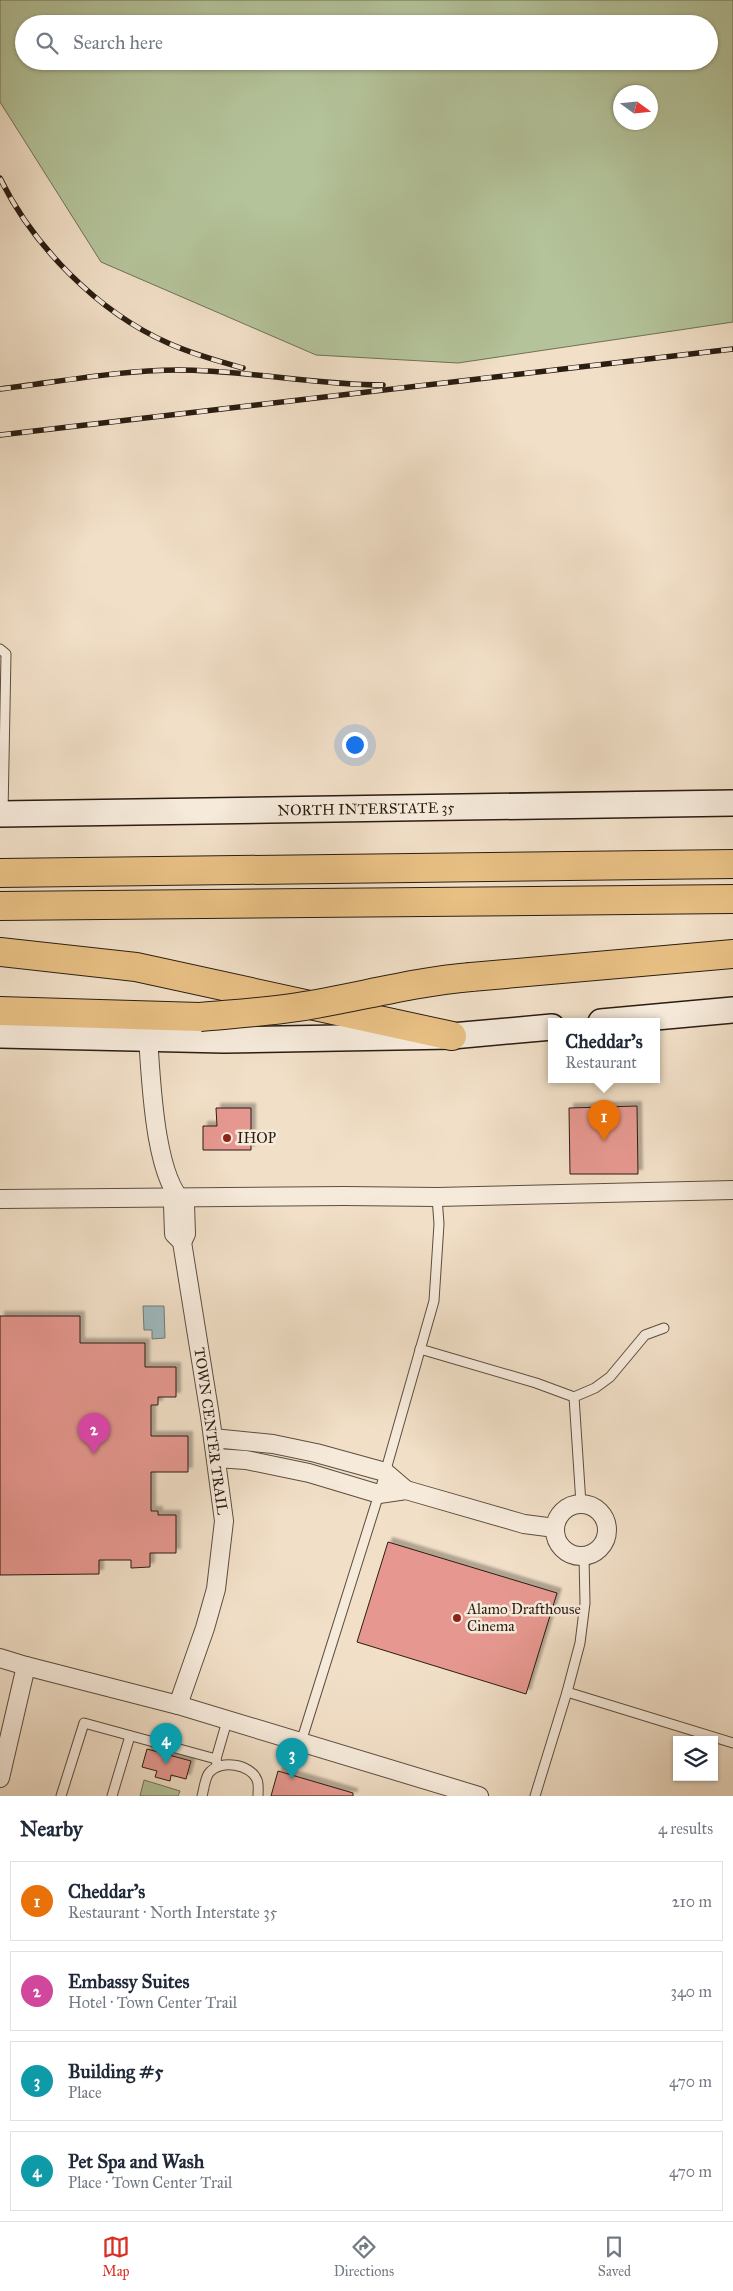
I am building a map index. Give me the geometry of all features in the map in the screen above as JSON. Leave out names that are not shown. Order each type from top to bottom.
[{"type":"highway","points":[[0,872],[733,864]]},
{"type":"highway","points":[[0,906],[733,899]]},
{"type":"highway","points":[[0,952],[136,967],[452,1036]]},
{"type":"highway","points":[[0,1010],[200,1017],[296,1008],[409,985],[733,954]]},
{"type":"main road","name":"NORTH INTERSTATE 35","points":[[2,814],[733,803]]},
{"type":"main road","points":[[645,1018],[733,1010]]},
{"type":"main road","points":[[0,1034],[224,1040],[452,1036],[548,1027]]},
{"type":"street","name":"TOWN CENTER TRAIL","points":[[148,1038],[156,1127],[165,1164],[178,1198],[185,1204],[186,1234],[182,1242],[224,1521],[216,1589],[205,1628],[178,1705]]},
{"type":"street","points":[[0,1199],[437,1197],[733,1190]]},
{"type":"street","points":[[213,1438],[285,1457],[309,1473],[379,1494],[406,1490],[524,1524],[555,1528]]},
{"type":"street","points":[[216,1458],[246,1460],[316,1453],[385,1472],[406,1490]]},
{"type":"street","points":[[581,1504],[590,1505],[609,1513],[606,1552],[584,1557],[576,1556],[562,1549],[555,1535],[557,1519],[567,1508],[581,1504]]},
{"type":"street","points":[[0,1658],[178,1705],[480,1796]]},
{"type":"street","points":[[0,1778],[26,1666]]},
{"type":"lane","points":[[0,649],[6,654],[2,814]]},
{"type":"lane","points":[[302,1742],[379,1494],[434,1301],[439,1224],[437,1197]]},
{"type":"lane","points":[[420,1349],[536,1383],[574,1397],[595,1388],[610,1377],[645,1335],[664,1328]]},
{"type":"lane","points":[[574,1397],[581,1504]]},
{"type":"lane","points":[[535,1796],[580,1643],[585,1603],[584,1557]]},
{"type":"lane","points":[[567,1692],[733,1743]]},
{"type":"lane","points":[[202,1796],[208,1773],[217,1763],[227,1721]]},
{"type":"lane","points":[[61,1796],[84,1723],[217,1763],[231,1764],[251,1771],[258,1780],[258,1796]]},
{"type":"lane","points":[[112,1796],[130,1736]]},
{"type":"green space","points":[[0,0],[733,0],[733,322],[458,363],[316,355],[101,262],[0,102]]},
{"type":"green space","points":[[144,1780],[180,1791],[178,1796],[140,1796]]},
{"type":"water","points":[[143,1306],[164,1306],[165,1338],[152,1339],[152,1330],[144,1330]]},
{"type":"building","points":[[637,1106],[638,1174],[570,1174],[569,1108]]},
{"type":"building","name":"IHOP","points":[[216,1108],[251,1108],[251,1150],[203,1150],[203,1126],[217,1126]]},
{"type":"building","points":[[0,1316],[80,1316],[80,1343],[145,1343],[145,1367],[176,1367],[176,1397],[158,1397],[158,1405],[151,1405],[151,1436],[188,1436],[188,1472],[151,1472],[151,1511],[158,1511],[158,1515],[176,1515],[176,1553],[150,1553],[150,1567],[131,1568],[131,1560],[99,1560],[99,1574],[0,1575]]},
{"type":"building","name":"Alamo Drafthouse Cinema","points":[[388,1542],[557,1593],[526,1694],[357,1642]]},
{"type":"building","points":[[147,1749],[191,1761],[186,1779],[171,1775],[170,1781],[155,1777],[157,1771],[142,1767]]},
{"type":"building","points":[[278,1771],[353,1793],[353,1796],[271,1796]]},
{"type":"railway","points":[[0,178],[30,228],[49,252],[93,295],[117,314],[142,330],[168,343],[196,354],[243,368]]},
{"type":"railway","points":[[0,435],[733,349]]},
{"type":"railway","points":[[0,389],[111,374],[178,370],[229,372],[332,383],[383,385]]},
{"type":"place","name":"IHOP","points":[[227,1138]]},
{"type":"place","name":"Cheddar's","points":[[604,1141]]},
{"type":"place","name":"Embassy Suites","points":[[94,1454]]},
{"type":"place","name":"Alamo Drafthouse Cinema","points":[[457,1618]]},
{"type":"place","name":"Pet Spa and Wash","points":[[166,1764]]},
{"type":"place","name":"Building #5","points":[[292,1779]]}]
